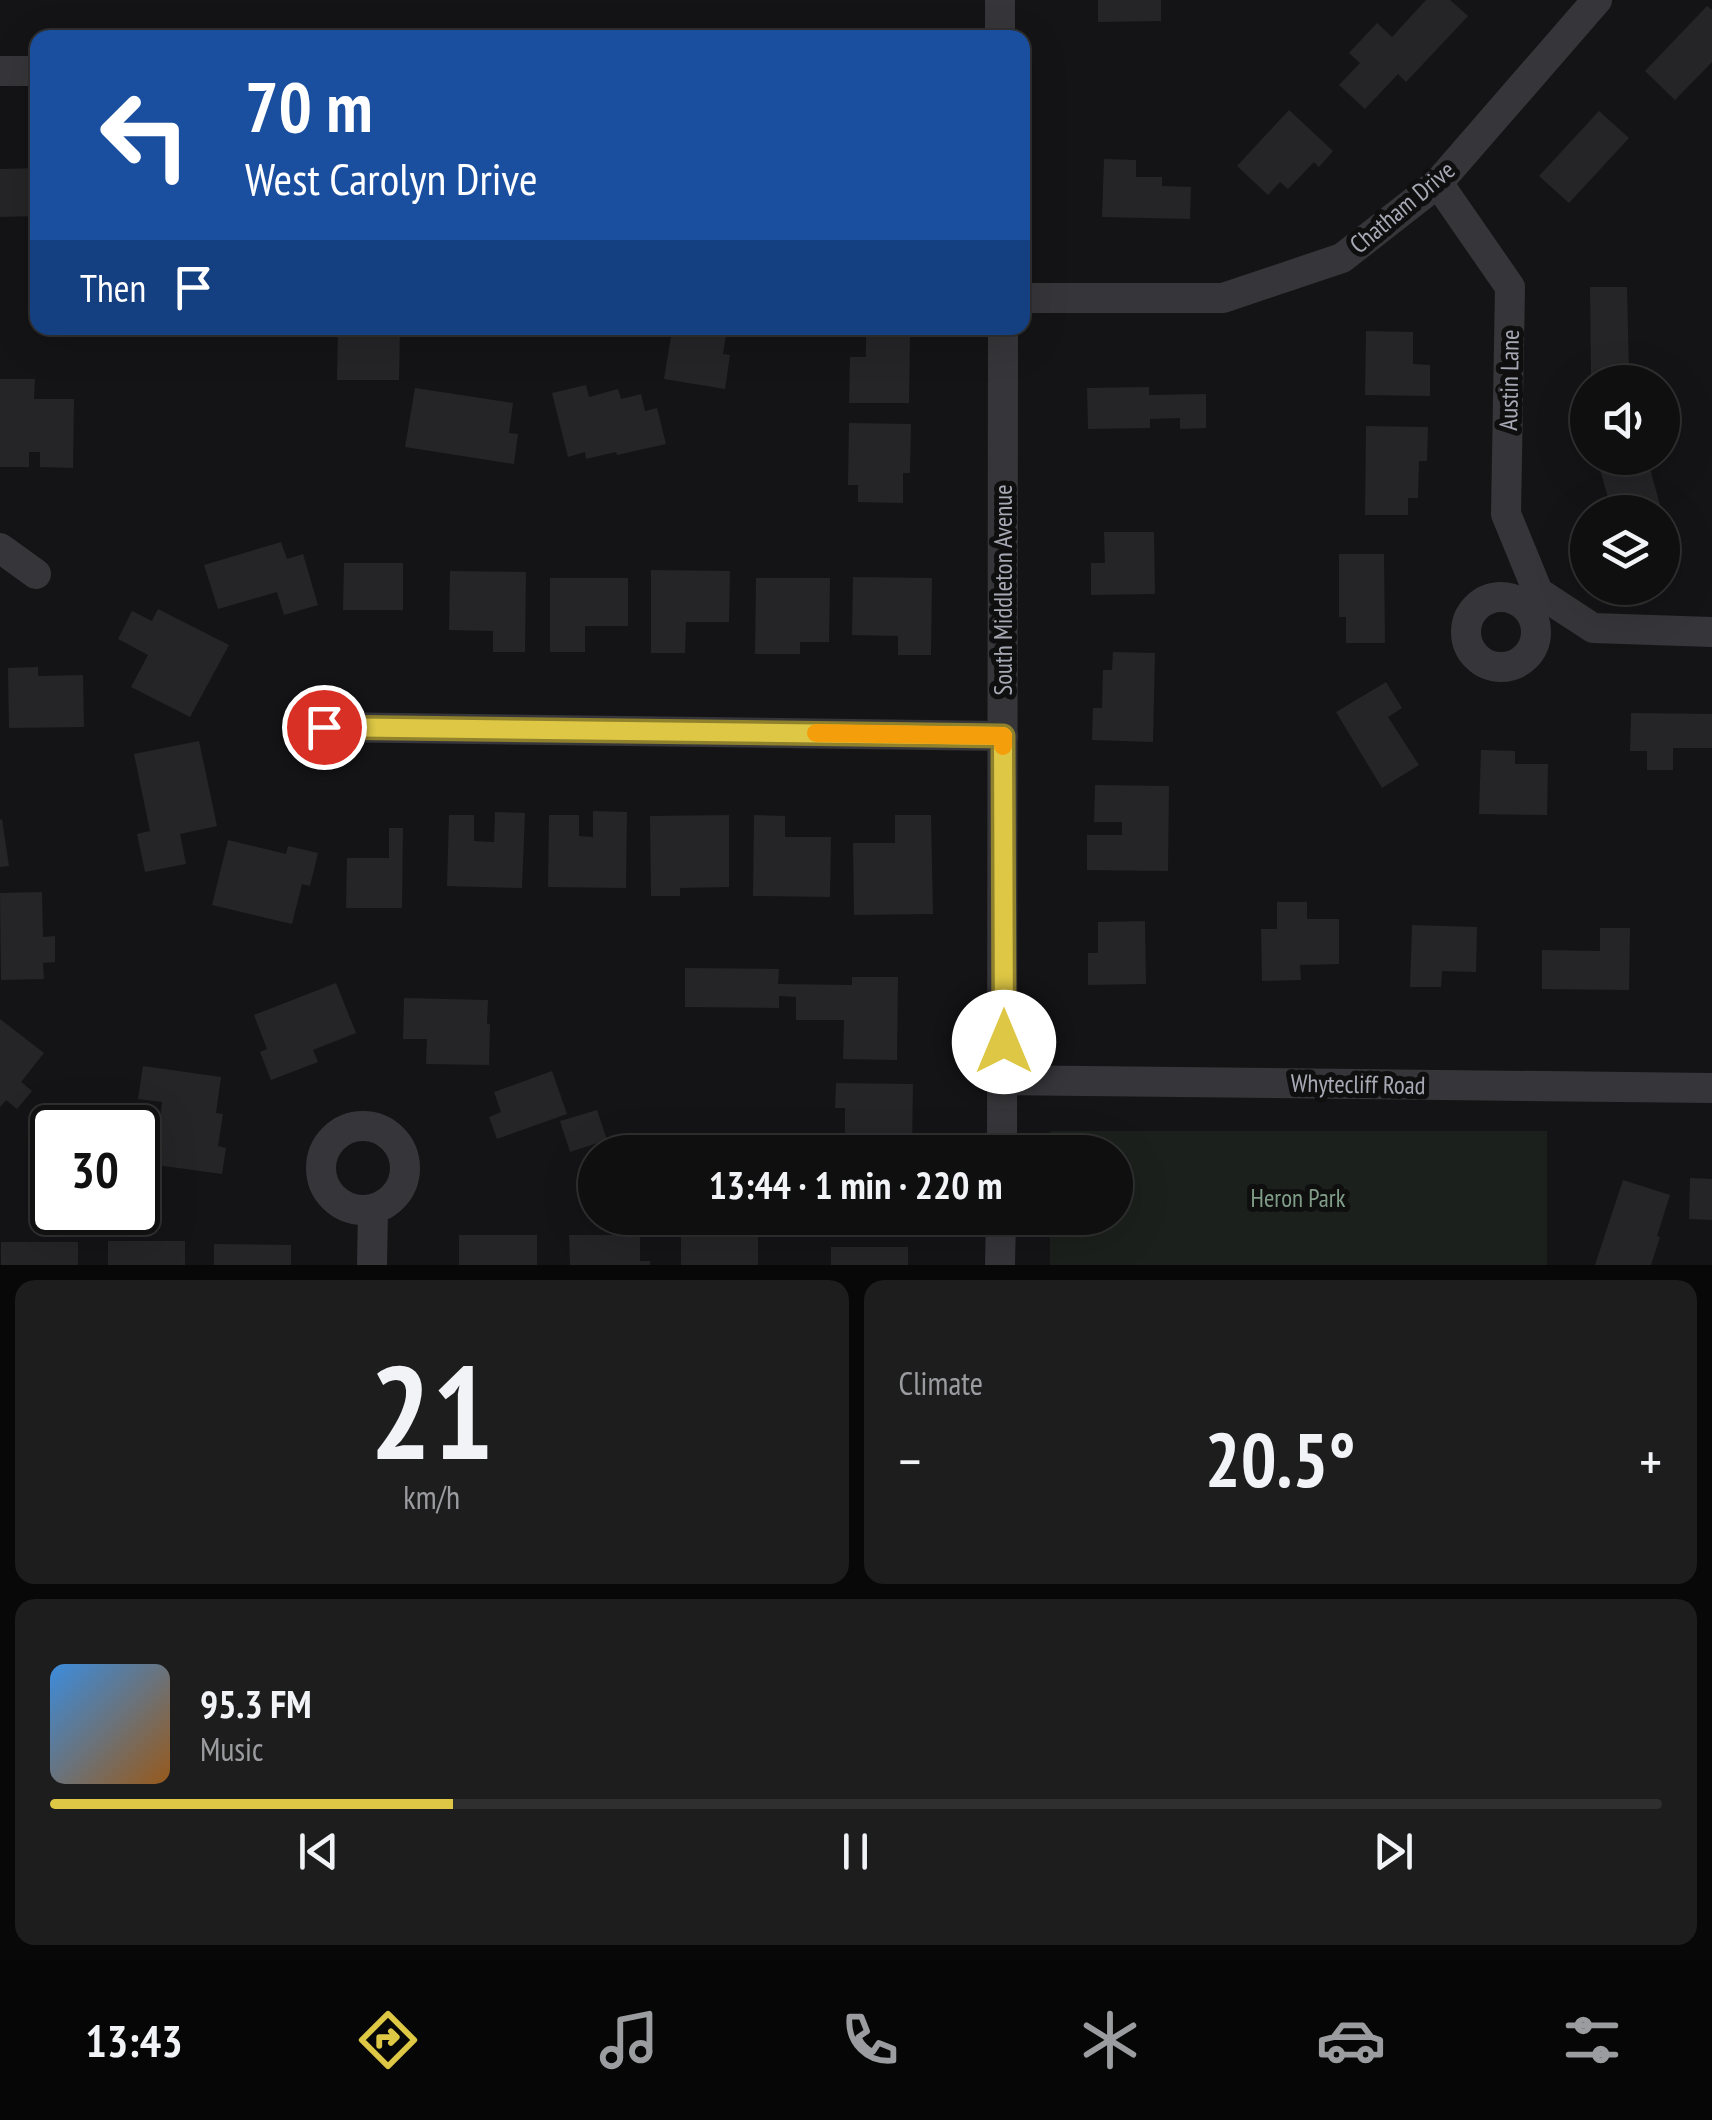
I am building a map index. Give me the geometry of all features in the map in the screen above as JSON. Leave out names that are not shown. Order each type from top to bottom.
[{"type":"street","points":[[1000,0],[1000,30]]},
{"type":"street","name":"Chatham Drive","points":[[1030,298],[1222,298],[1342,258],[1438,183],[1580,6]]},
{"type":"street","points":[[0,71],[30,71]]},
{"type":"street","name":"Austin Lane","points":[[1438,183],[1510,287],[1506,514],[1531,599],[1593,628],[1712,632]]},
{"type":"street","name":"South Middleton Avenue","points":[[1002,1135],[1003,335]]},
{"type":"street","points":[[0,548],[36,574]]},
{"type":"street","points":[[324,727],[1003,736]]},
{"type":"street","name":"Whytecliff Road","points":[[1004,1080],[1712,1088]]},
{"type":"street","points":[[372,1265],[373,1210]]},
{"type":"street","points":[[1000,1265],[1001,1235]]},
{"type":"green space","name":"Heron Park","points":[[1050,1131],[1547,1131],[1547,1265],[1050,1265],[1050,1235],[1133,1235],[1133,1135],[1050,1135]]},
{"type":"building","points":[[1098,0],[1161,0],[1161,21],[1098,22]]},
{"type":"building","points":[[1426,0],[1450,0],[1468,16],[1406,82],[1398,74],[1365,109],[1339,85],[1360,63],[1349,53],[1377,23],[1392,37]]},
{"type":"building","points":[[1707,6],[1712,10],[1712,62],[1675,100],[1645,71]]},
{"type":"building","points":[[1289,110],[1333,151],[1319,167],[1314,162],[1288,189],[1280,182],[1268,195],[1237,166]]},
{"type":"building","points":[[1599,111],[1629,138],[1569,203],[1539,176]]},
{"type":"building","points":[[1104,159],[1136,160],[1136,177],[1162,177],[1162,186],[1191,187],[1190,219],[1102,217]]},
{"type":"building","points":[[30,168],[30,216],[0,217],[0,169]]},
{"type":"building","points":[[1590,287],[1627,287],[1629,365],[1591,365]]},
{"type":"building","points":[[1366,331],[1413,332],[1413,364],[1430,365],[1430,396],[1365,395]]},
{"type":"building","points":[[338,335],[400,335],[399,380],[337,380]]},
{"type":"building","points":[[663,335],[726,335],[723,354],[730,355],[725,389],[664,379],[671,336]]},
{"type":"building","points":[[866,335],[910,335],[909,403],[849,403],[850,357],[866,357]]},
{"type":"building","points":[[0,379],[35,379],[34,399],[74,399],[73,468],[40,467],[40,452],[29,452],[29,467],[0,467]]},
{"type":"building","points":[[586,385],[589,397],[618,389],[621,399],[641,394],[645,411],[657,408],[666,444],[617,455],[616,452],[586,459],[585,452],[568,457],[552,393]]},
{"type":"building","points":[[1149,387],[1149,395],[1206,394],[1206,428],[1180,429],[1180,418],[1150,419],[1150,428],[1088,429],[1087,388]]},
{"type":"building","points":[[415,388],[513,403],[509,433],[518,434],[514,464],[405,447]]},
{"type":"building","points":[[849,423],[911,424],[910,473],[903,473],[903,503],[858,502],[858,485],[848,485]]},
{"type":"building","points":[[1366,426],[1428,427],[1427,461],[1419,461],[1418,498],[1408,498],[1408,515],[1365,515]]},
{"type":"building","points":[[1602,475],[1652,475],[1657,495],[1607,495]]},
{"type":"building","points":[[1104,532],[1154,532],[1155,594],[1091,595],[1091,563],[1105,563]]},
{"type":"building","points":[[281,542],[287,559],[303,554],[318,605],[284,615],[277,592],[218,609],[204,565]]},
{"type":"building","points":[[1339,554],[1384,554],[1385,643],[1346,643],[1346,617],[1339,617]]},
{"type":"building","points":[[344,563],[403,563],[403,610],[343,610]]},
{"type":"building","points":[[651,570],[730,571],[729,622],[686,622],[685,653],[651,653]]},
{"type":"building","points":[[450,571],[526,572],[525,652],[493,652],[493,631],[449,630]]},
{"type":"building","points":[[853,577],[932,578],[931,655],[898,655],[898,636],[852,635]]},
{"type":"building","points":[[550,578],[628,578],[628,626],[585,626],[585,652],[550,652]]},
{"type":"building","points":[[756,578],[830,578],[829,642],[800,642],[800,654],[755,654]]},
{"type":"building","points":[[158,609],[229,645],[190,717],[131,687],[148,655],[118,639],[132,611],[152,621]]},
{"type":"building","points":[[1113,652],[1155,653],[1153,742],[1092,740],[1093,708],[1102,708],[1103,670],[1112,670]]},
{"type":"building","points":[[38,667],[38,676],[83,675],[84,727],[9,728],[8,668]]},
{"type":"building","points":[[1386,682],[1402,708],[1388,717],[1419,765],[1382,788],[1336,712]]},
{"type":"building","points":[[1631,713],[1712,714],[1712,748],[1673,748],[1673,770],[1647,770],[1647,751],[1630,751]]},
{"type":"building","points":[[199,741],[217,826],[180,834],[186,864],[145,872],[137,834],[150,831],[134,754]]},
{"type":"building","points":[[1481,750],[1515,751],[1515,764],[1548,764],[1547,815],[1479,814]]},
{"type":"building","points":[[1095,785],[1169,786],[1168,871],[1087,870],[1087,835],[1122,835],[1122,822],[1094,822]]},
{"type":"building","points":[[593,811],[627,812],[626,888],[548,887],[549,815],[579,815],[579,836],[593,837]]},
{"type":"building","points":[[495,812],[525,813],[522,888],[447,886],[449,815],[474,815],[474,841],[494,842]]},
{"type":"building","points":[[729,815],[729,887],[680,888],[680,896],[651,896],[650,816]]},
{"type":"building","points":[[754,815],[785,816],[785,837],[831,837],[830,897],[753,896]]},
{"type":"building","points":[[895,815],[931,815],[933,914],[854,915],[853,843],[895,843]]},
{"type":"building","points":[[0,820],[9,866],[0,867]]},
{"type":"building","points":[[389,828],[403,828],[402,908],[346,908],[347,858],[389,858]]},
{"type":"building","points":[[228,840],[286,854],[288,846],[318,853],[310,886],[302,884],[292,924],[212,905]]},
{"type":"building","points":[[42,892],[43,937],[55,936],[55,962],[43,963],[44,979],[1,980],[0,893]]},
{"type":"building","points":[[1277,902],[1307,902],[1307,919],[1339,919],[1339,964],[1300,965],[1301,980],[1262,981],[1261,929],[1277,929]]},
{"type":"building","points":[[1145,921],[1146,984],[1088,985],[1088,953],[1098,953],[1098,922]]},
{"type":"building","points":[[1412,925],[1477,927],[1476,972],[1442,971],[1441,987],[1410,987]]},
{"type":"building","points":[[1600,928],[1630,928],[1629,990],[1542,989],[1542,950],[1600,951]]},
{"type":"building","points":[[685,968],[779,969],[778,984],[852,985],[852,977],[898,977],[897,1060],[843,1059],[844,1020],[796,1020],[796,997],[779,996],[779,1008],[685,1007]]},
{"type":"building","points":[[336,983],[356,1033],[313,1050],[318,1062],[271,1080],[260,1052],[267,1049],[254,1015]]},
{"type":"building","points":[[404,998],[488,1000],[489,1065],[426,1064],[427,1039],[403,1039]]},
{"type":"building","points":[[0,1019],[44,1053],[21,1082],[32,1091],[17,1109],[6,1100],[0,1107]]},
{"type":"building","points":[[143,1066],[221,1077],[216,1113],[223,1114],[218,1146],[226,1148],[222,1174],[160,1166],[162,1102],[138,1099]]},
{"type":"building","points":[[552,1071],[567,1114],[497,1139],[489,1117],[501,1112],[494,1092]]},
{"type":"building","points":[[836,1083],[913,1084],[912,1135],[845,1133],[845,1108],[835,1108]]},
{"type":"building","points":[[597,1110],[605,1135],[578,1135],[578,1149],[570,1152],[560,1121]]},
{"type":"building","points":[[1690,1178],[1712,1179],[1712,1220],[1689,1219]]},
{"type":"building","points":[[1623,1180],[1670,1195],[1651,1265],[1595,1265]]},
{"type":"building","points":[[459,1235],[537,1235],[537,1265],[459,1265]]},
{"type":"building","points":[[569,1235],[640,1235],[640,1261],[650,1261],[650,1265],[570,1265]]},
{"type":"building","points":[[681,1235],[758,1235],[758,1265],[681,1265]]},
{"type":"building","points":[[108,1241],[185,1241],[185,1265],[108,1265]]},
{"type":"building","points":[[1,1242],[78,1242],[78,1265],[1,1265]]},
{"type":"building","points":[[214,1244],[291,1245],[291,1265],[214,1265]]},
{"type":"building","points":[[831,1247],[908,1247],[908,1265],[831,1265]]},
{"type":"slow traffic","points":[[816,733],[1003,736],[1003,746]]},
{"type":"route","points":[[324,727],[1003,736],[1004,1042]]}]
